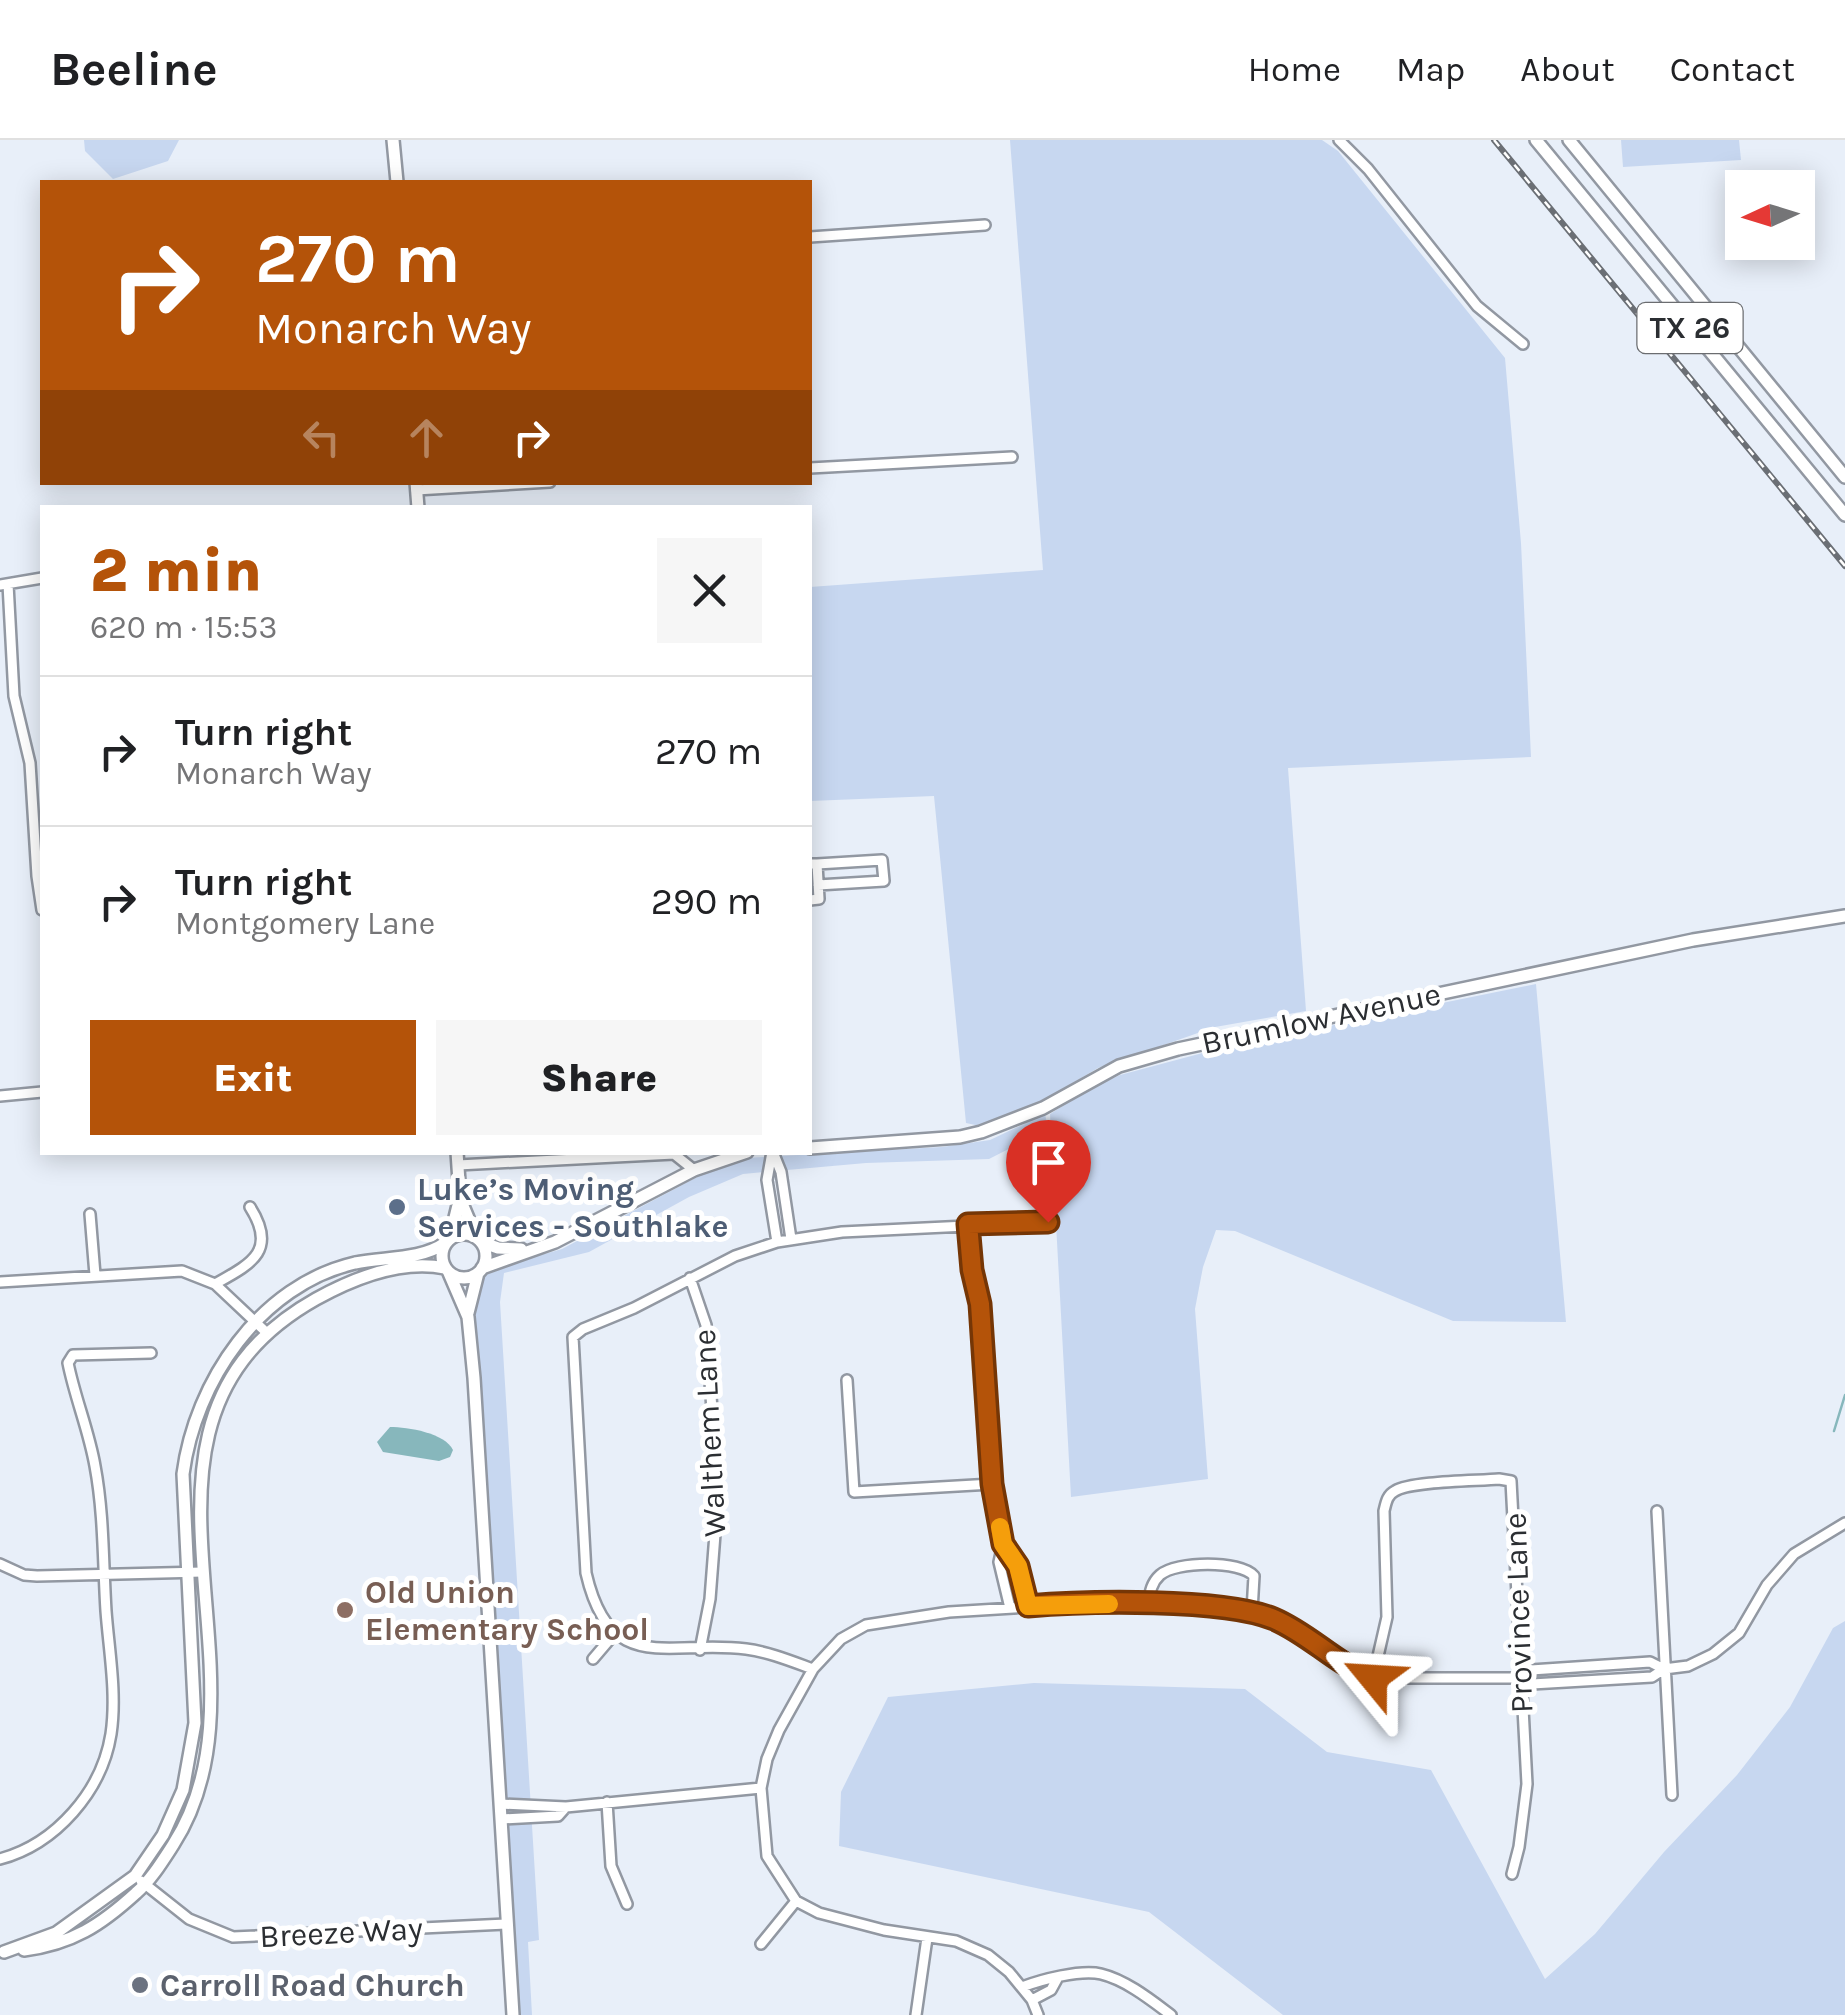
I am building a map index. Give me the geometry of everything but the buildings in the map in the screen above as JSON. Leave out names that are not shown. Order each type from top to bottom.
[{"type":"main road","points":[[393,140],[397,180]]},
{"type":"main road","name":"TX 26","points":[[1536,140],[1845,515]]},
{"type":"main road","name":"TX 26","points":[[1569,140],[1845,477]]},
{"type":"main road","name":"Brumlow Avenue","points":[[812,1148],[930,1142],[981,1132],[1042,1108],[1120,1066],[1178,1048],[1693,940],[1845,916]]},
{"type":"main road","points":[[2,1952],[56,1933],[140,1880],[188,1817],[209,1752],[211,1697],[200,1505],[202,1455],[223,1396],[242,1364],[268,1334],[302,1307],[367,1276],[426,1265],[464,1278],[588,1227],[694,1170],[738,1155]]},
{"type":"main road","points":[[458,1159],[460,1198],[442,1256],[468,1317]]},
{"type":"main road","points":[[460,1198],[486,1255],[468,1317],[513,2015]]},
{"type":"main road","points":[[140,1880],[183,1790],[192,1750],[196,1722],[184,1506],[186,1452],[208,1388],[228,1355],[256,1322],[294,1290],[331,1270],[429,1252],[463,1234],[498,1248],[530,1250]]},
{"type":"street","points":[[1339,140],[1368,169],[1477,306],[1522,344]]},
{"type":"street","points":[[812,237],[984,225]]},
{"type":"street","points":[[812,468],[1012,457]]},
{"type":"street","points":[[416,486],[450,485]]},
{"type":"street","points":[[40,578],[4,585],[14,696],[30,763],[40,896]]},
{"type":"street","points":[[30,763],[40,762]]},
{"type":"street","points":[[812,900],[819,899],[814,864],[882,860],[884,882],[818,885]]},
{"type":"street","points":[[0,1096],[39,1093]]},
{"type":"street","points":[[458,1159],[631,1155]]},
{"type":"street","points":[[675,1155],[694,1170]]},
{"type":"street","points":[[772,1155],[767,1170],[777,1242]]},
{"type":"street","points":[[774,1155],[781,1172],[791,1239]]},
{"type":"street","points":[[215,1284],[244,1268],[262,1247],[262,1232],[250,1207]]},
{"type":"street","points":[[90,1214],[96,1276]]},
{"type":"street","points":[[813,1669],[744,1649],[633,1644],[616,1632],[600,1610],[586,1573],[573,1337],[735,1256],[777,1242],[968,1224],[1048,1222]]},
{"type":"street","points":[[968,1224],[980,1304],[992,1484],[1003,1544],[999,1562],[1010,1608]]},
{"type":"street","points":[[0,1282],[182,1271],[215,1284],[268,1334]]},
{"type":"street","name":"Walthem Lane","points":[[690,1278],[706,1325],[718,1494],[712,1583],[700,1650]]},
{"type":"street","points":[[0,1859],[29,1848],[62,1825],[86,1794],[111,1736],[112,1698],[96,1470],[68,1362],[74,1355],[151,1354]]},
{"type":"street","points":[[846,1380],[854,1492],[992,1484]]},
{"type":"street","name":"Province Lane","points":[[1373,1678],[1386,1617],[1384,1511],[1388,1497],[1396,1489],[1411,1486],[1510,1481],[1526,1784],[1520,1847],[1512,1874]]},
{"type":"street","points":[[1656,1511],[1672,1795]]},
{"type":"street","points":[[1521,1678],[1531,1670],[1650,1662],[1664,1668],[1688,1666],[1714,1654],[1739,1633],[1767,1585],[1794,1554],[1845,1523]]},
{"type":"street","points":[[1003,1544],[1018,1566],[1028,1606]]},
{"type":"street","points":[[0,1564],[24,1575],[37,1576],[203,1572]]},
{"type":"street","points":[[1148,1604],[1150,1590],[1166,1570],[1212,1564],[1238,1566],[1254,1576],[1252,1611]]},
{"type":"street","points":[[1038,2015],[1032,2000],[1010,1972],[988,1955],[956,1941],[841,1920],[796,1901],[767,1856],[761,1788],[779,1730],[813,1669],[841,1639],[866,1624],[1028,1606],[1148,1604],[1252,1611],[1300,1632],[1348,1668],[1373,1678],[1521,1678],[1532,1684],[1652,1677],[1664,1668]]},
{"type":"street","points":[[594,1659],[616,1632]]},
{"type":"street","points":[[1590,1666],[1592,1681]]},
{"type":"street","points":[[500,1804],[566,1806],[761,1788]]},
{"type":"street","points":[[606,1802],[610,1866],[627,1904]]},
{"type":"street","points":[[501,1819],[558,1816],[566,1806]]},
{"type":"street","name":"Breeze Way","points":[[140,1880],[199,1925],[233,1937],[506,1924]]},
{"type":"street","points":[[760,1944],[796,1901]]},
{"type":"street","points":[[916,2015],[927,1938]]},
{"type":"street","points":[[1022,1987],[1044,1978],[1100,1974],[1145,1995],[1171,2015]]},
{"type":"street","points":[[1032,2000],[1050,1990],[1057,1979]]},
{"type":"shaded area","points":[[84,140],[179,140],[168,161],[113,179],[85,151]]},
{"type":"shaded area","points":[[1010,140],[1322,140],[1338,151],[1505,358],[1521,543],[1531,757],[1288,768],[1306,1011],[1215,1027],[1098,1068],[1022,1113],[980,1126],[966,1123],[934,796],[812,801],[812,587],[1043,570]]},
{"type":"shaded area","points":[[1621,140],[1739,140],[1741,160],[1623,167]]},
{"type":"shaded area","points":[[1536,984],[1566,1322],[1453,1321],[1235,1231],[1216,1230],[1203,1267],[1195,1309],[1208,1479],[1071,1497],[1050,1114],[1120,1075],[1225,1047]]},
{"type":"shaded area","points":[[1045,1114],[1048,1129],[989,1159],[866,1163],[743,1174],[689,1197],[589,1252],[504,1273],[500,1302],[539,1940],[528,1942],[532,2015],[519,2015],[474,1303],[479,1286],[495,1266],[562,1249],[714,1168],[746,1158],[942,1147],[990,1140]]},
{"type":"shaded area","points":[[390,1427],[442,1439],[453,1450],[450,1457],[439,1461],[383,1452],[377,1442]]},
{"type":"shaded area","points":[[1845,1621],[1845,2015],[1283,2015],[1149,1912],[839,1846],[841,1792],[888,1697],[1034,1683],[1245,1689],[1327,1752],[1431,1770],[1545,1979],[1595,1934],[1664,1852],[1737,1775],[1790,1707],[1833,1628]]},
{"type":"waterway","points":[[1834,1431],[1845,1395]]},
{"type":"railway","points":[[1494,140],[1845,566]]},
{"type":"slow traffic","points":[[1000,1527],[1003,1544],[1018,1566],[1028,1606],[1109,1604]]},
{"type":"place","name":"Luke’s Moving Services - Southlake","points":[[397,1207]]},
{"type":"place","name":"Old Union Elementary School","points":[[345,1610]]},
{"type":"place","name":"Carroll Road Church","points":[[140,1985]]},
{"type":"route","points":[[1048,1222],[968,1224],[980,1304],[992,1484],[1003,1544],[1018,1566],[1028,1606],[1124,1604],[1252,1611],[1300,1632],[1348,1668],[1373,1678]]}]
